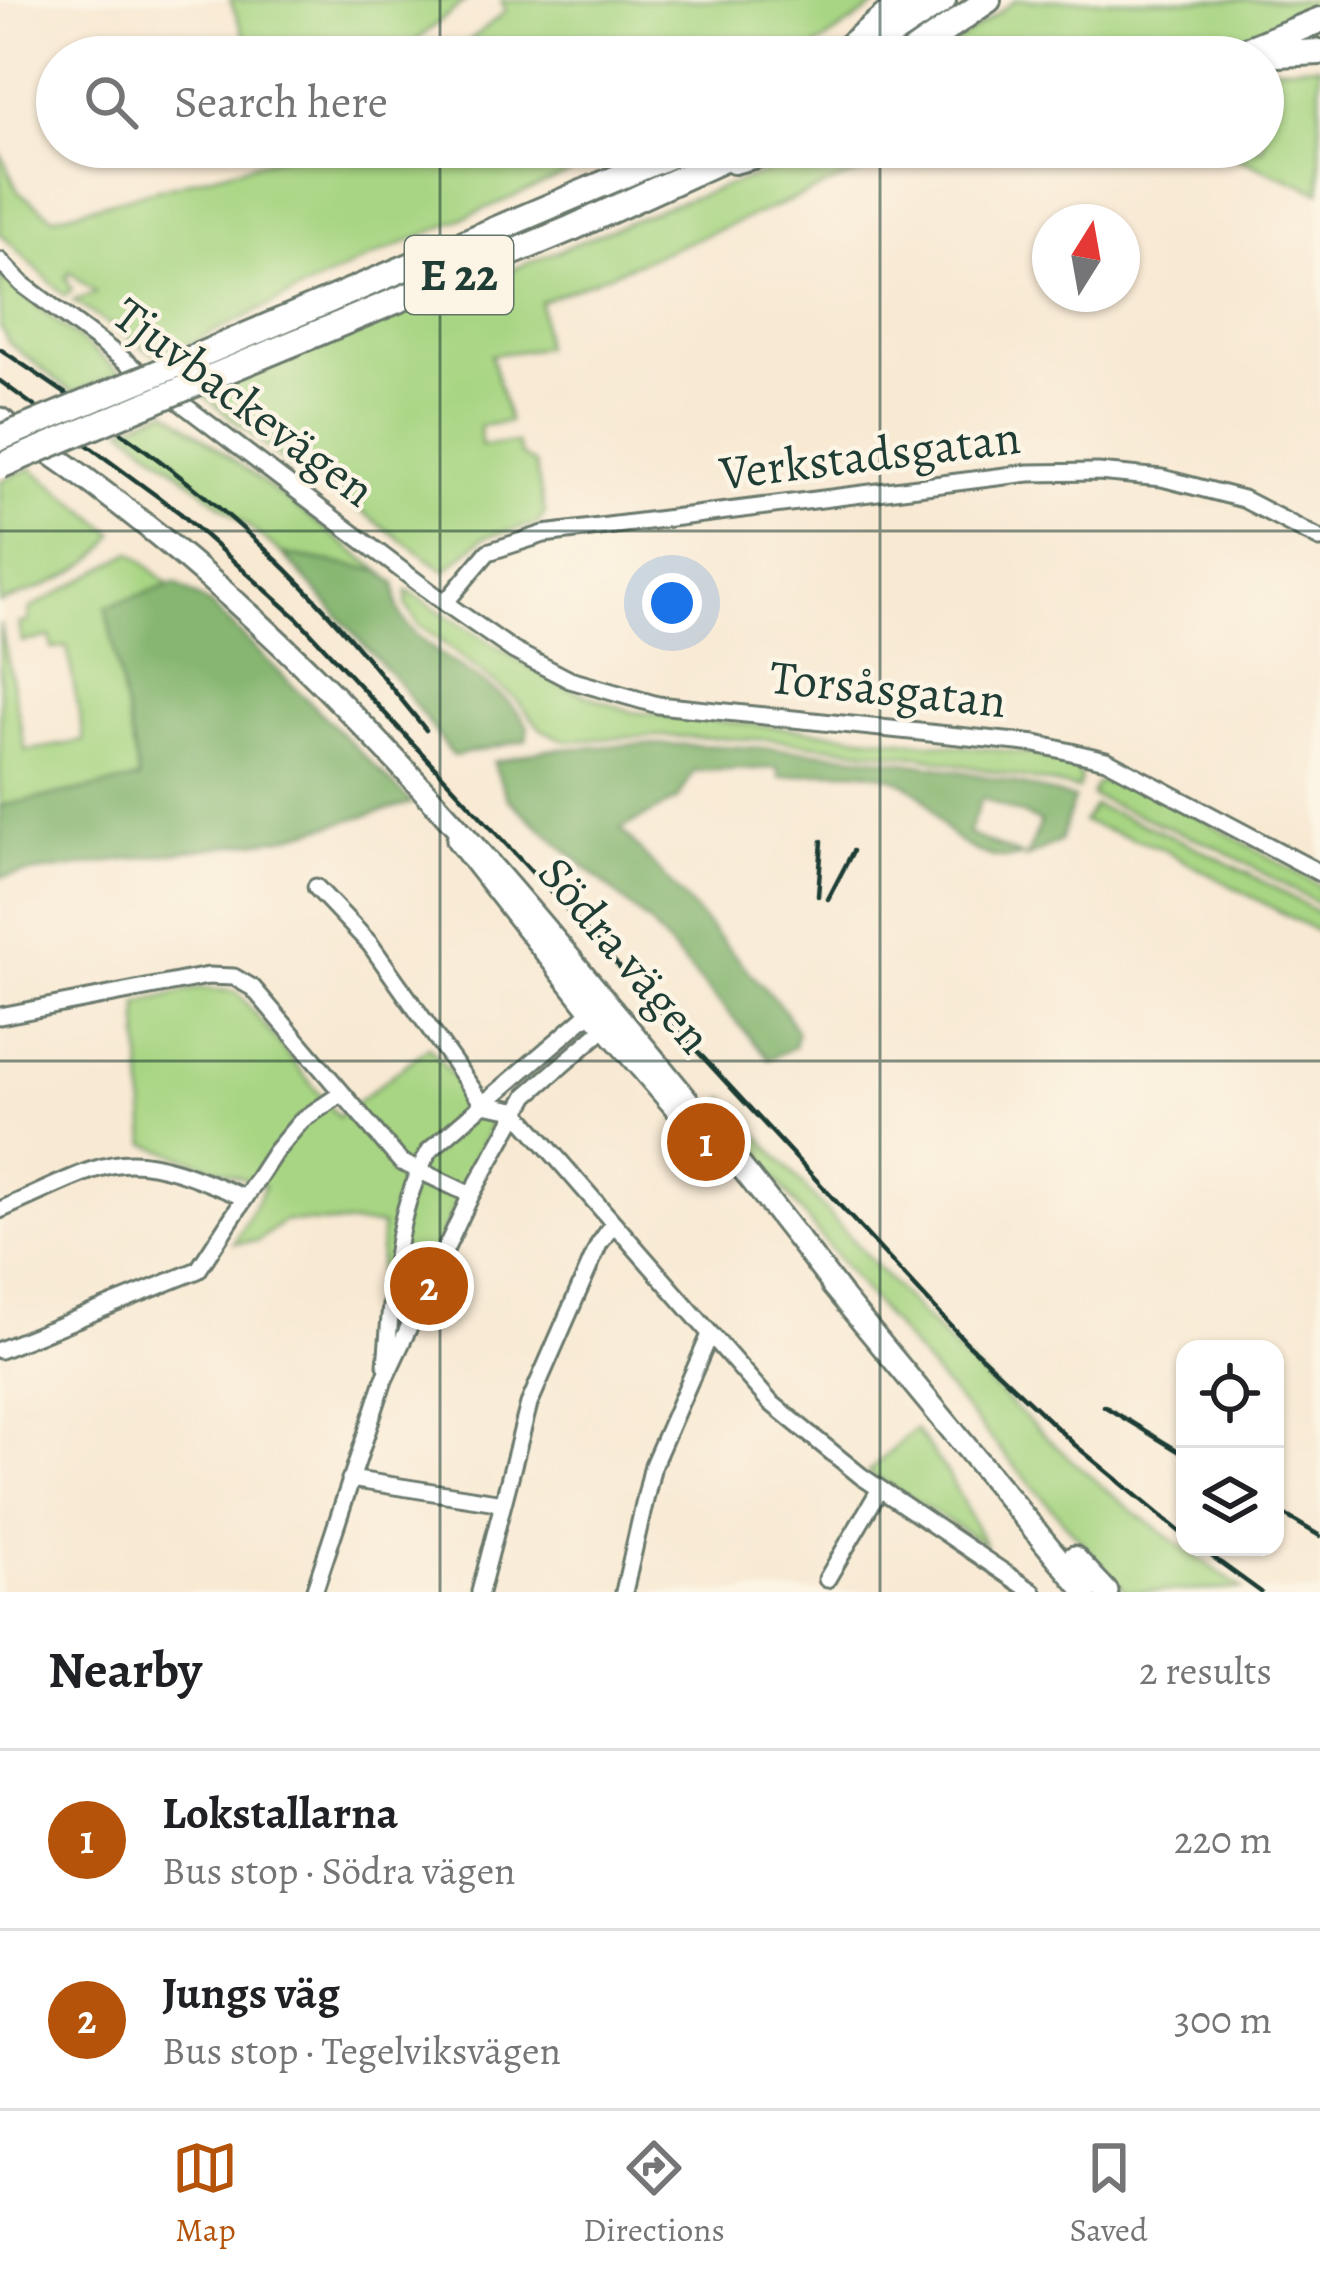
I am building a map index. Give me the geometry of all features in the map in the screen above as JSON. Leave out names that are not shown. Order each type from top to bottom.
[{"type":"highway","points":[[861,36],[905,0]]},
{"type":"highway","points":[[889,36],[943,0]]},
{"type":"highway","points":[[936,36],[988,0]]},
{"type":"highway","points":[[1280,36],[1320,20]]},
{"type":"highway","points":[[1284,54],[1320,52]]},
{"type":"highway","name":"E 22","points":[[0,438],[641,168]]},
{"type":"highway","name":"E 22","points":[[0,466],[709,168]]},
{"type":"main road","name":"Södra vägen","points":[[0,419],[255,616],[424,790],[475,865],[955,1430],[1086,1592]]},
{"type":"main road","name":"Södra vägen","points":[[955,1430],[1107,1592]]},
{"type":"street","name":"Tjuvbackevägen","points":[[0,261],[22,284],[445,603]]},
{"type":"street","name":"Verkstadsgatan","points":[[445,603],[488,552],[544,534],[1030,473],[1162,478],[1243,499],[1320,538]]},
{"type":"street","name":"Torsåsgatan","points":[[445,603],[514,651],[614,696],[1036,744],[1106,760],[1320,873]]},
{"type":"street","points":[[316,887],[370,944],[483,1104],[515,1110],[770,1402],[880,1489],[1033,1592]]},
{"type":"street","points":[[0,1016],[208,976],[234,977],[253,988],[387,1148],[418,1171],[471,1195]]},
{"type":"street","points":[[384,1380],[400,1220],[430,1150],[483,1104],[605,1014]]},
{"type":"street","points":[[314,1592],[384,1380],[471,1195],[515,1110],[605,1014]]},
{"type":"street","points":[[0,1350],[198,1270],[302,1120],[340,1094]]},
{"type":"street","points":[[0,1210],[127,1158],[154,1161],[245,1198]]},
{"type":"street","points":[[480,1592],[529,1404],[598,1244],[614,1223]]},
{"type":"street","points":[[624,1592],[668,1420],[709,1337]]},
{"type":"street","points":[[350,1479],[503,1503]]},
{"type":"street","points":[[827,1579],[880,1489]]},
{"type":"green space","points":[[230,0],[466,0],[422,36],[245,36]]},
{"type":"green space","points":[[501,0],[884,0],[832,36],[475,36],[506,11]]},
{"type":"green space","points":[[1016,0],[1320,0],[1320,8],[1254,36],[965,36]]},
{"type":"green space","points":[[1320,65],[1320,192],[1262,168],[1284,168],[1284,67]]},
{"type":"green space","points":[[0,152],[18,191],[53,217],[239,168],[582,168],[373,256],[180,348],[152,353],[73,301],[96,293],[70,272],[66,277],[72,290],[65,296],[0,233]]},
{"type":"green space","points":[[779,168],[870,168],[541,302],[544,348],[491,355],[509,422],[480,426],[481,446],[517,443],[521,455],[535,464],[545,513],[538,524],[484,537],[445,571],[325,485],[293,469],[203,395],[666,207]]},
{"type":"green space","points":[[0,276],[121,373],[73,393],[9,343],[0,326]]},
{"type":"green space","points":[[167,410],[380,571],[283,554],[123,428]]},
{"type":"green space","points":[[31,468],[114,533],[107,546],[81,568],[0,603],[0,481]]},
{"type":"green space","points":[[132,552],[169,585],[106,607],[140,779],[0,806],[0,623],[26,751],[84,741],[67,647],[52,649],[50,637],[22,642],[19,623],[28,622],[30,609]]},
{"type":"green space","points":[[283,554],[380,571],[395,583],[398,608],[409,627],[516,710],[528,727],[526,740],[453,756],[401,686]]},
{"type":"green space","points":[[175,583],[212,606],[412,803],[283,838],[0,877],[0,806],[139,779],[106,607]]},
{"type":"green space","points":[[407,591],[559,685],[633,712],[1033,754],[1075,766],[1081,778],[1078,789],[923,757],[773,740],[656,736],[566,741],[541,729],[515,698],[419,625],[406,605]]},
{"type":"green space","points":[[644,744],[861,756],[969,773],[1074,799],[1060,841],[1026,858],[1041,822],[982,798],[968,834],[1022,856],[992,856],[953,837],[922,796],[903,782],[851,771],[780,778],[778,768],[694,771],[678,799],[621,829],[785,1011],[797,1033],[794,1047],[769,1059],[649,923],[507,798],[493,762],[544,750]]},
{"type":"green space","points":[[1113,776],[1185,809],[1320,886],[1320,905],[1217,847],[1092,796],[1095,785]]},
{"type":"green space","points":[[1094,806],[1182,841],[1293,898],[1320,914],[1320,933],[1158,847],[1083,822]]},
{"type":"green space","points":[[199,988],[237,992],[338,1117],[429,1047],[491,1124],[397,1336],[374,1340],[382,1225],[284,1221],[258,1241],[234,1243],[265,1186],[146,1144],[138,1004]]},
{"type":"green space","points":[[726,1098],[910,1302],[1007,1401],[1125,1505],[1176,1542],[1176,1556],[1196,1556],[1242,1589],[1126,1592],[867,1294],[723,1107]]},
{"type":"green space","points":[[915,1429],[948,1474],[985,1544],[868,1472]]},
{"type":"railway","points":[[0,349],[137,444],[235,522],[329,615],[426,730]]},
{"type":"railway","points":[[0,381],[180,513],[298,619],[966,1342],[1075,1445],[1176,1529]]},
{"type":"railway","points":[[818,896],[822,841]]},
{"type":"railway","points":[[828,899],[853,851]]},
{"type":"railway","points":[[1104,1406],[1176,1450]]},
{"type":"railway","points":[[1284,1514],[1320,1536]]},
{"type":"railway","points":[[1211,1556],[1261,1592]]},
{"type":"place","name":"Lokstallarna","points":[[706,1142]]},
{"type":"place","name":"Jungs väg","points":[[429,1286]]}]
